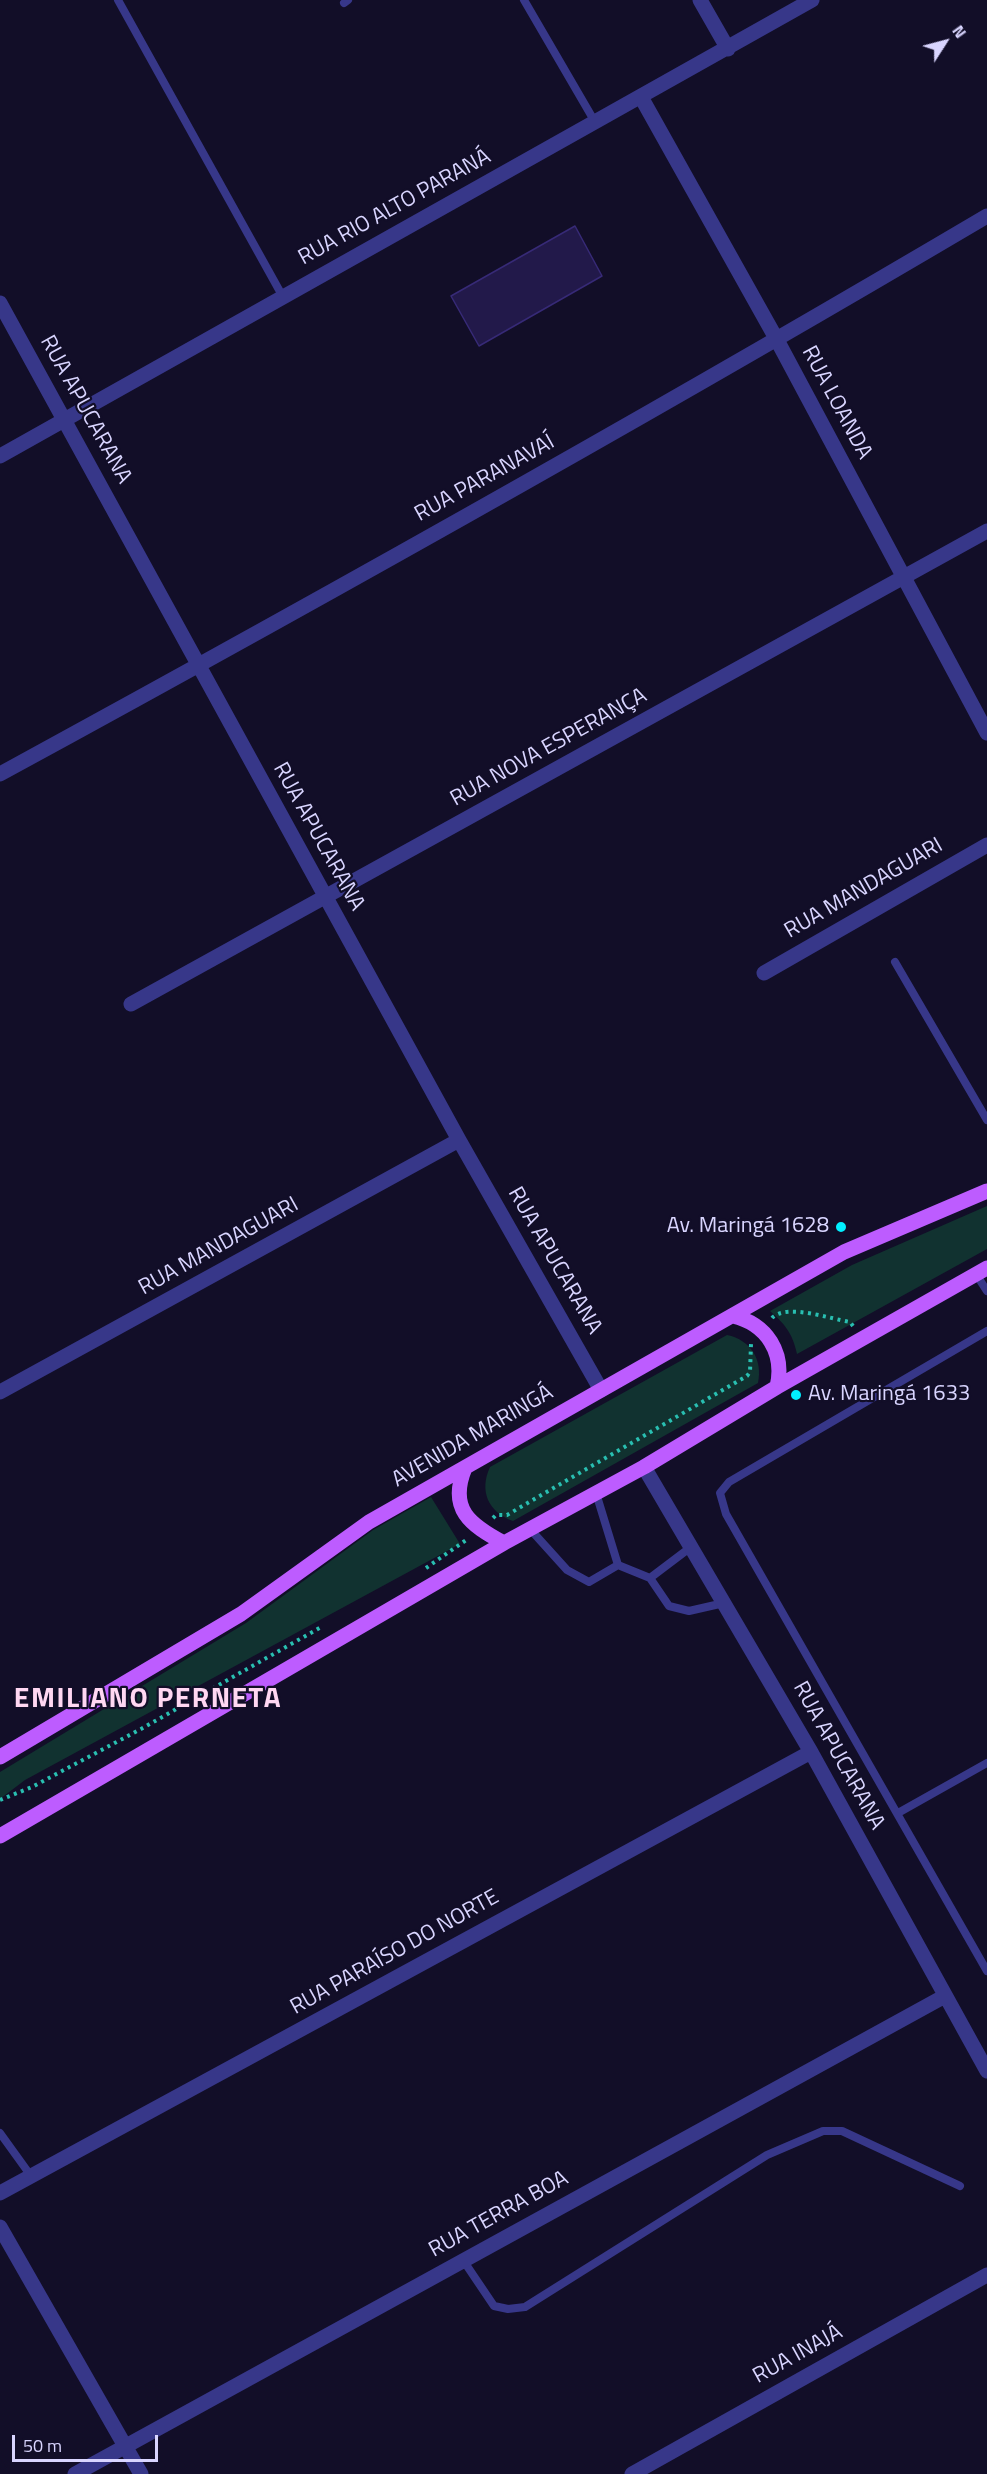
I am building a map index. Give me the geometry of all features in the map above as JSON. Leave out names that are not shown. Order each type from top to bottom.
[{"type":"main road","name":"AVENIDA MARINGÁ","points":[[0,1757],[119,1684],[241,1614],[369,1522],[844,1252],[987,1191]]},
{"type":"main road","points":[[0,1836],[504,1543],[644,1467],[777,1387],[981,1271]]},
{"type":"main road","points":[[733,1316],[752,1323],[767,1336],[773,1345],[779,1365],[777,1387]]},
{"type":"main road","points":[[465,1468],[458,1483],[458,1499],[465,1516],[479,1530],[504,1543]]},
{"type":"street","points":[[700,0],[728,49]]},
{"type":"street","name":"RUA RIO ALTO PARANÁ","points":[[0,456],[812,0]]},
{"type":"street","name":"RUA LOANDA","points":[[641,97],[777,340],[987,733]]},
{"type":"street","name":"RUA PARANAVAÍ","points":[[0,774],[198,666],[777,340],[987,216]]},
{"type":"street","name":"RUA APUCARANA","points":[[0,303],[66,419],[198,666],[459,1140],[601,1390]]},
{"type":"street","name":"RUA NOVA ESPERANÇA","points":[[131,1004],[987,531]]},
{"type":"street","name":"RUA MANDAGUARI","points":[[764,973],[987,845]]},
{"type":"street","name":"RUA MANDAGUARI","points":[[0,1392],[459,1140]]},
{"type":"street","name":"RUA APUCARANA","points":[[644,1467],[811,1752],[987,2071]]},
{"type":"street","name":"RUA PARAÍSO DO NORTE","points":[[0,2193],[811,1752]]},
{"type":"street","name":"RUA TERRA BOA","points":[[75,2474],[945,1996]]},
{"type":"street","points":[[0,2227],[141,2474]]},
{"type":"street","name":"RUA INAJÁ","points":[[632,2474],[987,2275]]},
{"type":"lane","points":[[118,0],[283,297]]},
{"type":"lane","points":[[524,0],[595,122]]},
{"type":"lane","points":[[895,962],[987,1120]]},
{"type":"lane","points":[[981,1271],[987,1291]]},
{"type":"lane","points":[[987,1331],[729,1482],[720,1493],[726,1514],[987,1971]]},
{"type":"lane","points":[[596,1493],[618,1564],[650,1578],[669,1606],[689,1611],[724,1603]]},
{"type":"lane","points":[[530,1529],[567,1570],[589,1582],[618,1564]]},
{"type":"lane","points":[[650,1578],[691,1547]]},
{"type":"lane","points":[[898,1813],[987,1763]]},
{"type":"lane","points":[[464,2260],[494,2306],[508,2309],[525,2307],[767,2155],[823,2131],[842,2131],[960,2186]]},
{"type":"lane","points":[[0,2133],[31,2176]]},
{"type":"path","points":[[776,1314],[792,1311],[849,1322],[854,1328]]},
{"type":"path","points":[[496,1515],[507,1515],[747,1376],[750,1372],[751,1341]]},
{"type":"path","points":[[424,1569],[465,1541]]},
{"type":"path","points":[[0,1800],[32,1787],[141,1729],[333,1621]]},
{"type":"green space","points":[[987,1206],[987,1249],[797,1354],[788,1330],[770,1311],[852,1265]]},
{"type":"green space","points":[[727,1335],[743,1341],[753,1352],[759,1366],[758,1383],[513,1521],[497,1512],[492,1506],[488,1500],[485,1484],[490,1467]]},
{"type":"green space","points":[[431,1497],[460,1544],[25,1780],[0,1799],[0,1772],[246,1623],[373,1530]]},
{"type":"building","points":[[575,226],[602,276],[479,346],[451,296]]},
{"type":"place","name":"Av. Maringá 1628","points":[[841,1227]]},
{"type":"place","name":"Av. Maringá 1633","points":[[796,1395]]},
{"type":"district","name":"EMILIANO PERNETA","points":[[148,1700]]}]
